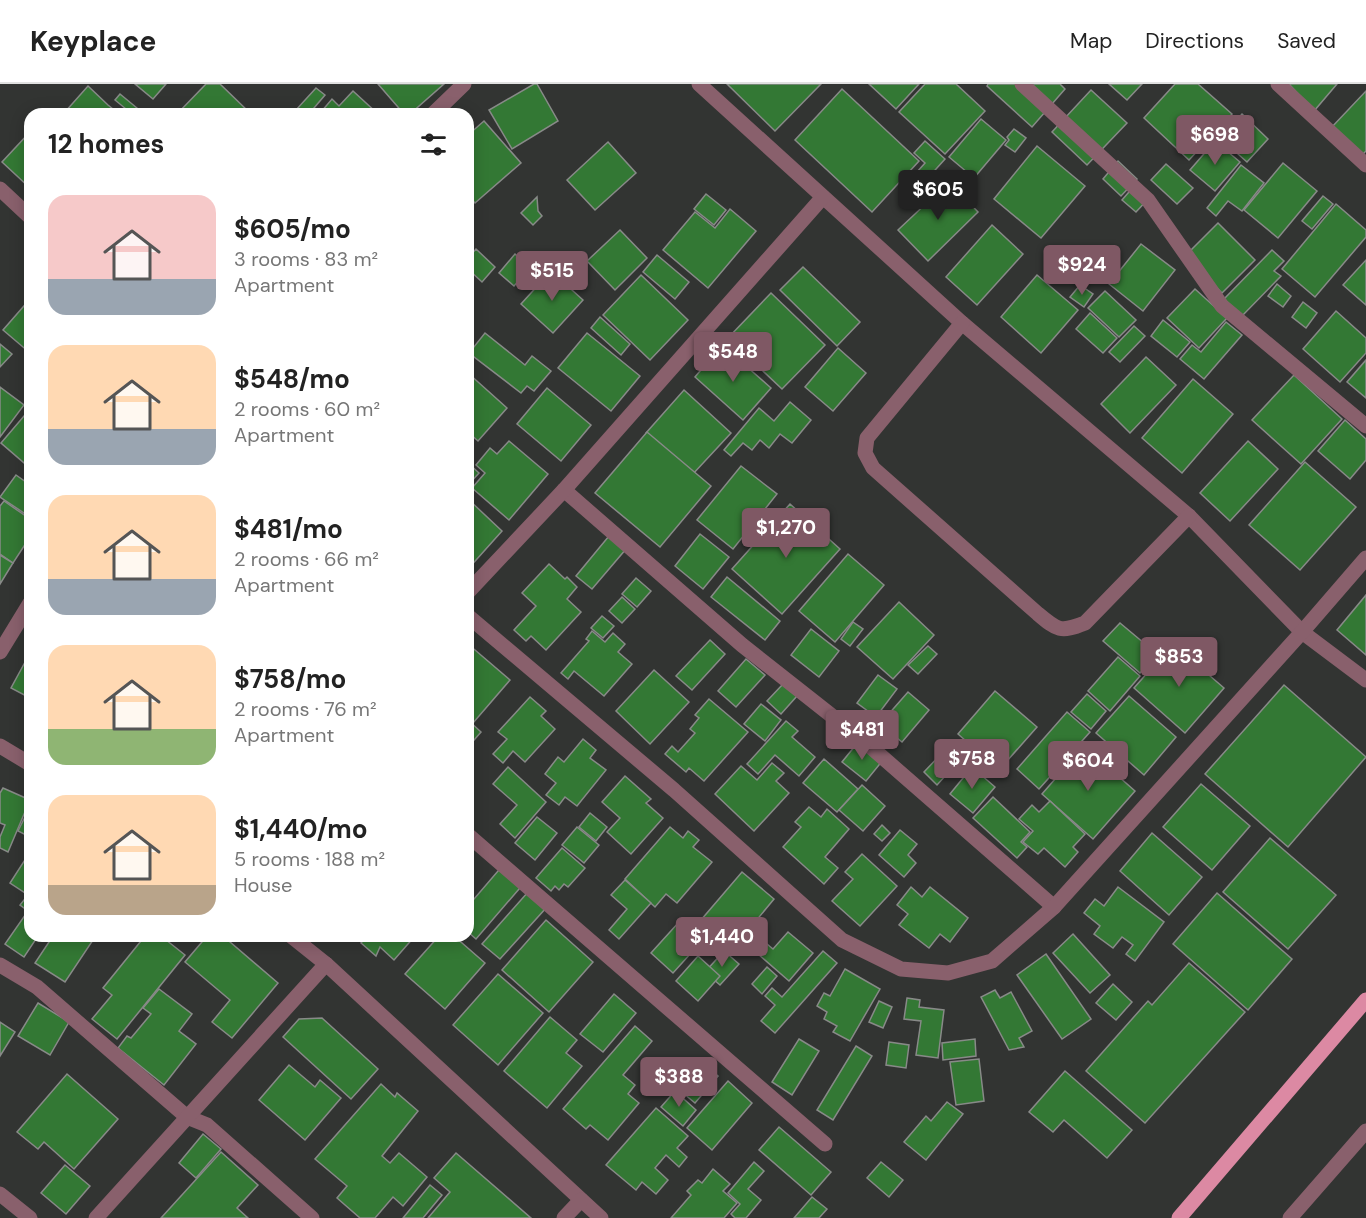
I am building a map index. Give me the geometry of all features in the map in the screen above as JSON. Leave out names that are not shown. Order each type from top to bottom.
[{"type":"main road","points":[[1179,1218],[1366,1000]]},
{"type":"street","points":[[439,108],[464,84]]},
{"type":"street","points":[[699,84],[962,323],[1190,516],[1302,632],[1366,680]]},
{"type":"street","points":[[1022,84],[1148,200],[1222,306],[1366,426]]},
{"type":"street","points":[[1278,84],[1366,165]]},
{"type":"street","points":[[0,189],[24,211]]},
{"type":"street","points":[[474,586],[564,490],[823,197]]},
{"type":"street","points":[[962,323],[867,438],[865,453],[873,468],[1036,613],[1053,626],[1068,630],[1085,623],[1190,516]]},
{"type":"street","points":[[564,490],[734,638],[865,742],[1054,908]]},
{"type":"street","points":[[474,621],[674,790],[842,940],[901,969],[948,973],[992,962],[1054,908],[1366,558]]},
{"type":"street","points":[[0,652],[24,613]]},
{"type":"street","points":[[0,746],[24,760]]},
{"type":"street","points":[[474,839],[825,1144]]},
{"type":"street","points":[[298,942],[326,964],[601,1218]]},
{"type":"street","points":[[96,1218],[326,964]]},
{"type":"street","points":[[0,965],[37,987],[187,1117],[207,1125],[312,1218]]},
{"type":"street","points":[[1290,1218],[1366,1131]]},
{"type":"street","points":[[0,1194],[30,1218]]},
{"type":"street","points":[[564,1218],[580,1200]]},
{"type":"building","points":[[135,84],[166,84],[153,99]]},
{"type":"building","points":[[206,84],[220,84],[245,108],[183,108]]},
{"type":"building","points":[[378,84],[444,84],[417,108],[399,108]]},
{"type":"building","points":[[537,84],[558,121],[512,149],[489,110]]},
{"type":"building","points":[[727,84],[821,84],[775,131]]},
{"type":"building","points":[[869,84],[919,84],[896,109]]},
{"type":"building","points":[[925,84],[956,84],[985,111],[945,154],[899,112]]},
{"type":"building","points":[[988,84],[1060,84],[1065,89],[1032,127],[987,86]]},
{"type":"building","points":[[1109,84],[1142,84],[1127,100]]},
{"type":"building","points":[[1175,84],[1198,84],[1232,114],[1189,160],[1144,118]]},
{"type":"building","points":[[1289,84],[1337,84],[1314,111]]},
{"type":"building","points":[[88,86],[112,108],[69,108]]},
{"type":"building","points":[[316,88],[325,95],[314,108],[298,108]]},
{"type":"building","points":[[842,89],[919,161],[872,212],[795,140]]},
{"type":"building","points":[[1091,90],[1127,123],[1087,165],[1052,132]]},
{"type":"building","points":[[353,91],[371,108],[324,108],[332,99],[339,106]]},
{"type":"building","points":[[1366,91],[1366,151],[1361,156],[1331,128]]},
{"type":"building","points":[[120,94],[137,108],[125,108],[115,100]]},
{"type":"building","points":[[1242,114],[1268,139],[1247,162],[1220,138]]},
{"type":"building","points":[[981,119],[1006,140],[974,178],[949,157]]},
{"type":"building","points":[[484,121],[521,163],[475,203],[474,202],[474,130]]},
{"type":"building","points":[[1014,129],[1026,138],[1015,152],[1005,145],[1009,140],[1007,137]]},
{"type":"building","points":[[24,138],[24,182],[2,162]]},
{"type":"building","points":[[925,141],[945,159],[910,198],[901,190],[925,163],[914,153]]},
{"type":"building","points":[[1215,141],[1240,162],[1215,191],[1190,170]]},
{"type":"building","points":[[608,142],[636,173],[595,210],[567,180]]},
{"type":"building","points":[[1037,146],[1085,186],[1041,238],[994,199]]},
{"type":"building","points":[[1118,161],[1137,179],[1121,196],[1103,179]]},
{"type":"building","points":[[1283,163],[1317,191],[1278,238],[1244,210]]},
{"type":"building","points":[[1166,164],[1193,188],[1177,204],[1151,180]]},
{"type":"building","points":[[1241,165],[1264,183],[1242,211],[1228,201],[1216,216],[1207,208]]},
{"type":"building","points":[[949,182],[978,212],[928,261],[898,230]]},
{"type":"building","points":[[1135,185],[1149,198],[1136,212],[1122,200]]},
{"type":"building","points":[[706,194],[726,210],[714,225],[694,209]]},
{"type":"building","points":[[1323,196],[1333,204],[1312,229],[1302,221]]},
{"type":"building","points":[[537,197],[538,211],[542,216],[533,225],[521,213]]},
{"type":"building","points":[[1336,204],[1366,230],[1366,237],[1315,297],[1282,269]]},
{"type":"building","points":[[730,209],[756,231],[708,288],[663,250],[695,212],[715,228]]},
{"type":"building","points":[[1218,223],[1255,260],[1222,293],[1185,256]]},
{"type":"building","points":[[992,225],[1023,254],[977,305],[946,277]]},
{"type":"building","points":[[620,230],[647,258],[615,290],[587,261]]},
{"type":"building","points":[[1141,244],[1175,270],[1143,311],[1109,284]]},
{"type":"building","points":[[476,249],[495,267],[482,282],[474,275],[474,251]]},
{"type":"building","points":[[1272,250],[1284,261],[1274,271],[1281,276],[1242,316],[1224,299]]},
{"type":"building","points":[[515,254],[530,268],[514,286],[499,273]]},
{"type":"building","points":[[657,255],[689,282],[675,299],[643,272]]},
{"type":"building","points":[[1366,260],[1366,305],[1343,285]]},
{"type":"building","points":[[803,267],[860,322],[837,346],[780,290]]},
{"type":"building","points":[[551,271],[583,300],[553,333],[521,304]]},
{"type":"building","points":[[641,275],[688,320],[650,360],[603,315]]},
{"type":"building","points":[[1037,275],[1078,310],[1041,353],[1001,317]]},
{"type":"building","points":[[1277,284],[1291,296],[1283,307],[1268,296]]},
{"type":"building","points":[[1080,285],[1093,294],[1084,307],[1070,297]]},
{"type":"building","points":[[1195,289],[1227,318],[1199,348],[1167,318]]},
{"type":"building","points":[[1105,291],[1136,320],[1119,337],[1088,308]]},
{"type":"building","points":[[771,293],[825,345],[782,389],[728,338]]},
{"type":"building","points":[[1303,302],[1317,313],[1306,328],[1292,317]]},
{"type":"building","points":[[24,306],[24,348],[3,330]]},
{"type":"building","points":[[1336,311],[1366,338],[1366,353],[1340,382],[1303,349]]},
{"type":"building","points":[[1090,313],[1117,338],[1103,353],[1076,329]]},
{"type":"building","points":[[600,317],[630,344],[621,355],[591,328]]},
{"type":"building","points":[[1163,320],[1190,342],[1177,357],[1151,336]]},
{"type":"building","points":[[1226,322],[1242,335],[1204,379],[1180,359],[1192,345],[1201,352]]},
{"type":"building","points":[[1134,326],[1145,336],[1120,362],[1109,352]]},
{"type":"building","points":[[485,333],[525,365],[532,356],[551,371],[534,391],[527,386],[521,393],[474,357],[474,347]]},
{"type":"building","points":[[587,333],[640,376],[611,411],[558,368]]},
{"type":"building","points":[[0,344],[12,354],[0,367]]},
{"type":"building","points":[[722,345],[771,388],[743,420],[695,377]]},
{"type":"building","points":[[838,348],[866,373],[833,411],[805,387]]},
{"type":"building","points":[[1146,357],[1176,385],[1130,433],[1101,404]]},
{"type":"building","points":[[1366,360],[1366,398],[1347,382]]},
{"type":"building","points":[[1294,375],[1342,419],[1301,464],[1252,420]]},
{"type":"building","points":[[474,378],[507,408],[478,441],[474,437]]},
{"type":"building","points":[[1193,379],[1233,414],[1182,473],[1142,438]]},
{"type":"building","points":[[0,387],[24,405],[0,437]]},
{"type":"building","points":[[547,388],[591,425],[561,461],[517,424]]},
{"type":"building","points":[[684,390],[731,433],[692,475],[646,433]]},
{"type":"building","points":[[790,402],[811,420],[792,443],[780,434],[769,448],[760,440],[752,450],[743,443],[731,456],[724,450],[759,408],[774,421]]},
{"type":"building","points":[[24,416],[24,463],[1,443]]},
{"type":"building","points":[[1345,420],[1366,439],[1366,460],[1350,479],[1318,451]]},
{"type":"building","points":[[647,432],[711,486],[660,547],[595,493]]},
{"type":"building","points":[[509,441],[548,474],[509,520],[474,490],[474,486],[485,473],[476,465],[490,448],[497,454]]},
{"type":"building","points":[[1248,441],[1278,469],[1230,521],[1200,493]]},
{"type":"building","points":[[1305,462],[1356,507],[1300,570],[1249,525]]},
{"type":"building","points":[[741,466],[777,494],[733,549],[697,520]]},
{"type":"building","points":[[474,468],[479,473],[474,478]]},
{"type":"building","points":[[16,475],[24,481],[24,513],[0,497]]},
{"type":"building","points":[[4,501],[24,515],[24,546],[13,563],[0,554],[0,506]]},
{"type":"building","points":[[790,504],[840,549],[782,614],[732,569]]},
{"type":"building","points":[[474,505],[502,531],[474,562]]},
{"type":"building","points":[[700,534],[729,557],[703,589],[675,566]]},
{"type":"building","points":[[609,536],[626,549],[592,589],[576,576]]},
{"type":"building","points":[[848,554],[884,585],[835,642],[799,611]]},
{"type":"building","points":[[0,555],[13,563],[0,584]]},
{"type":"building","points":[[549,564],[577,587],[567,599],[581,612],[546,650],[531,636],[526,641],[514,630],[536,606],[522,593]]},
{"type":"building","points":[[727,577],[780,621],[765,640],[711,597]]},
{"type":"building","points":[[636,578],[651,591],[637,607],[622,594]]},
{"type":"building","points":[[1366,595],[1366,655],[1337,630]]},
{"type":"building","points":[[622,597],[635,609],[622,623],[609,611]]},
{"type":"building","points":[[899,602],[934,635],[893,679],[857,647]]},
{"type":"building","points":[[602,616],[614,626],[603,638],[591,628]]},
{"type":"building","points":[[853,622],[863,629],[850,646],[841,639]]},
{"type":"building","points":[[1120,623],[1157,654],[1140,673],[1103,641]]},
{"type":"building","points":[[811,629],[839,651],[819,677],[791,655]]},
{"type":"building","points":[[592,631],[605,642],[613,633],[625,644],[618,652],[632,664],[604,696],[574,671],[568,679],[561,673],[589,641],[586,639]]},
{"type":"building","points":[[710,640],[725,654],[692,690],[676,676]]},
{"type":"building","points":[[1173,644],[1224,688],[1185,733],[1134,688]]},
{"type":"building","points":[[928,646],[937,654],[918,674],[908,665]]},
{"type":"building","points":[[474,649],[510,680],[474,722]]},
{"type":"building","points":[[1118,657],[1140,676],[1110,711],[1088,691]]},
{"type":"building","points":[[746,659],[765,675],[736,707],[718,691]]},
{"type":"building","points":[[24,664],[24,695],[11,688]]},
{"type":"building","points":[[654,670],[689,702],[650,744],[616,711]]},
{"type":"building","points":[[878,675],[897,689],[876,717],[857,703]]},
{"type":"building","points":[[783,684],[797,696],[781,714],[767,701]]},
{"type":"building","points":[[1284,685],[1366,757],[1288,847],[1205,774]]},
{"type":"building","points":[[995,691],[1037,727],[999,770],[958,734]]},
{"type":"building","points":[[908,692],[929,710],[902,742],[880,724]]},
{"type":"building","points":[[1087,694],[1106,711],[1091,729],[1071,712]]},
{"type":"building","points":[[1129,696],[1176,737],[1144,775],[1096,733]]},
{"type":"building","points":[[530,697],[546,711],[541,716],[555,729],[525,762],[513,751],[503,763],[493,754],[507,739],[498,732]]},
{"type":"building","points":[[709,699],[748,732],[704,781],[689,768],[686,772],[665,754],[672,746],[678,752],[695,733],[690,729],[699,718],[695,715]]},
{"type":"building","points":[[761,704],[781,720],[765,741],[744,724]]},
{"type":"building","points":[[1067,712],[1090,732],[1039,789],[1017,769]]},
{"type":"building","points":[[786,721],[798,731],[792,737],[815,757],[799,776],[775,755],[758,774],[747,764]]},
{"type":"building","points":[[474,726],[481,732],[474,740]]},
{"type":"building","points":[[583,739],[596,750],[590,758],[606,770],[577,806],[565,797],[559,805],[546,795],[556,783],[545,774],[558,757],[564,762]]},
{"type":"building","points":[[859,741],[883,760],[866,781],[842,762]]},
{"type":"building","points":[[1084,746],[1135,791],[1093,839],[1042,794]]},
{"type":"building","points":[[943,752],[956,764],[937,785],[924,772]]},
{"type":"building","points":[[824,759],[858,789],[837,812],[803,783]]},
{"type":"building","points":[[772,763],[784,773],[776,781],[789,793],[754,831],[715,794],[741,766],[757,780]]},
{"type":"building","points":[[508,767],[546,802],[515,838],[500,824],[517,805],[493,784]]},
{"type":"building","points":[[972,767],[995,787],[973,813],[950,794]]},
{"type":"building","points":[[625,776],[651,799],[646,803],[663,818],[631,854],[607,832],[620,818],[602,802]]},
{"type":"building","points":[[1201,784],[1250,826],[1212,870],[1163,827]]},
{"type":"building","points":[[862,785],[885,806],[863,831],[839,810]]},
{"type":"building","points":[[3,788],[24,797],[24,814],[8,852],[0,848],[0,837],[5,825],[0,823],[0,793]]},
{"type":"building","points":[[993,797],[1030,832],[1021,842],[1027,847],[1017,858],[973,818]]},
{"type":"building","points":[[1050,801],[1085,834],[1073,847],[1078,852],[1065,867],[1044,848],[1038,854],[1023,842],[1033,831],[1019,819],[1032,805],[1039,812]]},
{"type":"building","points":[[809,807],[821,817],[827,809],[849,829],[825,857],[838,868],[824,884],[783,847],[801,827],[795,822]]},
{"type":"building","points":[[590,813],[607,827],[596,841],[579,827]]},
{"type":"building","points":[[537,817],[557,833],[535,860],[515,843]]},
{"type":"building","points":[[24,819],[24,834],[18,831]]},
{"type":"building","points":[[882,825],[890,833],[882,841],[874,834]]},
{"type":"building","points":[[577,827],[599,845],[584,863],[562,845]]},
{"type":"building","points":[[670,827],[683,838],[688,831],[699,840],[693,847],[712,862],[677,903],[666,894],[655,907],[625,879]]},
{"type":"building","points":[[900,830],[917,844],[908,855],[916,863],[904,877],[879,855]]},
{"type":"building","points":[[1152,833],[1202,877],[1169,915],[1120,871]]},
{"type":"building","points":[[1270,838],[1336,895],[1288,949],[1223,892]]},
{"type":"building","points":[[562,848],[585,868],[568,887],[564,884],[559,890],[555,886],[551,891],[536,878]]},
{"type":"building","points":[[862,854],[897,886],[860,926],[832,901],[853,879],[845,872]]},
{"type":"building","points":[[24,861],[24,892],[10,883]]},
{"type":"building","points":[[504,864],[525,882],[476,939],[474,937],[474,899]]},
{"type":"building","points":[[742,872],[774,899],[741,939],[726,926],[719,935],[701,920]]},
{"type":"building","points":[[625,880],[651,903],[619,939],[609,930],[627,909],[611,895]]},
{"type":"building","points":[[911,887],[922,897],[930,887],[968,918],[950,942],[940,934],[929,948],[899,925],[908,914],[897,905]]},
{"type":"building","points":[[1118,887],[1164,922],[1135,961],[1126,954],[1133,945],[1122,937],[1113,948],[1094,934],[1100,926],[1084,913],[1095,899],[1104,906]]},
{"type":"building","points":[[528,892],[546,908],[500,959],[482,944]]},
{"type":"building","points":[[1217,893],[1292,959],[1248,1010],[1173,944]]},
{"type":"building","points":[[24,917],[24,942],[34,942],[24,957],[5,944]]},
{"type":"building","points":[[546,920],[593,962],[549,1012],[502,970]]},
{"type":"building","points":[[679,922],[701,942],[673,973],[651,953]]},
{"type":"building","points":[[788,932],[813,953],[789,981],[758,954],[767,944],[773,949]]},
{"type":"building","points":[[1073,934],[1110,975],[1090,993],[1053,953]]},
{"type":"building","points":[[49,942],[92,942],[65,982],[35,963]]},
{"type":"building","points":[[140,942],[169,942],[185,955],[117,1039],[92,1019],[112,995],[103,988]]},
{"type":"building","points":[[202,942],[230,942],[278,983],[232,1038],[212,1022],[230,1000],[185,962]]},
{"type":"building","points":[[410,942],[394,960],[380,947],[376,956],[361,943]]},
{"type":"building","points":[[434,942],[461,942],[485,963],[445,1009],[405,974]]},
{"type":"building","points":[[724,951],[739,964],[720,985],[705,972]]},
{"type":"building","points":[[823,951],[837,963],[775,1033],[761,1021],[775,1005],[765,996],[772,988],[782,997]]},
{"type":"building","points":[[1046,954],[1091,1019],[1062,1039],[1017,975]]},
{"type":"building","points":[[698,956],[720,976],[698,1001],[676,981]]},
{"type":"building","points":[[1189,963],[1245,1012],[1145,1123],[1086,1071],[1148,1001],[1152,1005]]},
{"type":"building","points":[[767,967],[777,976],[762,994],[752,984]]},
{"type":"building","points":[[845,969],[880,989],[850,1041],[833,1032],[837,1026],[824,1019],[827,1012],[817,1006],[824,993],[830,996]]},
{"type":"building","points":[[498,974],[543,1013],[498,1065],[453,1025]]},
{"type":"building","points":[[1113,984],[1132,1002],[1116,1020],[1096,1003]]},
{"type":"building","points":[[159,989],[192,1014],[179,1031],[196,1044],[164,1085],[118,1048],[127,1036],[131,1038],[151,1014],[143,1008]]},
{"type":"building","points":[[995,990],[1000,998],[1011,992],[1032,1031],[1019,1038],[1024,1047],[1009,1050],[981,997]]},
{"type":"building","points":[[614,994],[636,1013],[603,1052],[580,1034]]},
{"type":"building","points":[[907,998],[920,1000],[919,1007],[944,1010],[938,1058],[916,1055],[921,1021],[904,1019]]},
{"type":"building","points":[[879,1001],[892,1007],[883,1028],[869,1022]]},
{"type":"building","points":[[38,1003],[69,1022],[50,1055],[18,1036]]},
{"type":"building","points":[[550,1017],[577,1040],[566,1053],[582,1066],[547,1108],[504,1071]]},
{"type":"building","points":[[322,1018],[378,1069],[351,1099],[283,1037],[299,1019]]},
{"type":"building","points":[[0,1022],[15,1032],[0,1056]]},
{"type":"building","points":[[635,1026],[652,1041],[623,1075],[635,1085],[628,1094],[639,1103],[608,1140],[590,1125],[586,1129],[563,1109]]},
{"type":"building","points":[[799,1039],[819,1051],[792,1095],[772,1082]]},
{"type":"building","points":[[975,1039],[976,1056],[943,1060],[942,1043]]},
{"type":"building","points":[[889,1042],[909,1045],[906,1068],[886,1065]]},
{"type":"building","points":[[856,1046],[872,1056],[833,1120],[817,1110]]},
{"type":"building","points":[[979,1059],[984,1101],[956,1105],[950,1062]]},
{"type":"building","points":[[701,1061],[718,1076],[695,1103],[677,1088]]},
{"type":"building","points":[[289,1065],[315,1087],[320,1080],[341,1098],[305,1140],[259,1100]]},
{"type":"building","points":[[1065,1071],[1132,1130],[1107,1158],[1064,1120],[1053,1132],[1029,1112]]},
{"type":"building","points":[[67,1074],[118,1119],[74,1169],[44,1142],[38,1149],[17,1132]]},
{"type":"building","points":[[728,1081],[752,1103],[712,1150],[687,1128]]},
{"type":"building","points":[[381,1084],[395,1097],[397,1093],[418,1111],[382,1156],[390,1163],[399,1153],[427,1177],[403,1206],[393,1197],[375,1218],[360,1218],[337,1198],[347,1186],[315,1159]]},
{"type":"building","points":[[675,1091],[696,1110],[683,1126],[661,1107]]},
{"type":"building","points":[[947,1102],[963,1114],[926,1160],[904,1142],[926,1116],[931,1121]]},
{"type":"building","points":[[656,1108],[688,1136],[677,1148],[687,1157],[679,1167],[666,1155],[655,1168],[668,1180],[656,1194],[642,1182],[636,1190],[606,1165]]},
{"type":"building","points":[[779,1127],[831,1172],[811,1195],[759,1150]]},
{"type":"building","points":[[203,1134],[221,1149],[196,1178],[179,1163]]},
{"type":"building","points":[[221,1152],[258,1185],[237,1208],[248,1218],[161,1218]]},
{"type":"building","points":[[456,1153],[531,1218],[428,1218],[450,1192],[434,1178]]},
{"type":"building","points":[[754,1162],[764,1171],[748,1189],[761,1200],[746,1218],[735,1218],[731,1214],[740,1204],[728,1193]]},
{"type":"building","points":[[881,1162],[903,1180],[889,1197],[867,1178]]},
{"type":"building","points":[[65,1165],[90,1186],[66,1214],[41,1193]]},
{"type":"building","points":[[713,1169],[730,1184],[723,1191],[737,1203],[724,1218],[671,1218],[691,1195],[687,1191],[698,1180],[702,1183]]},
{"type":"building","points":[[430,1185],[442,1195],[423,1218],[403,1218]]},
{"type":"building","points":[[812,1197],[827,1209],[819,1218],[794,1218]]}]
